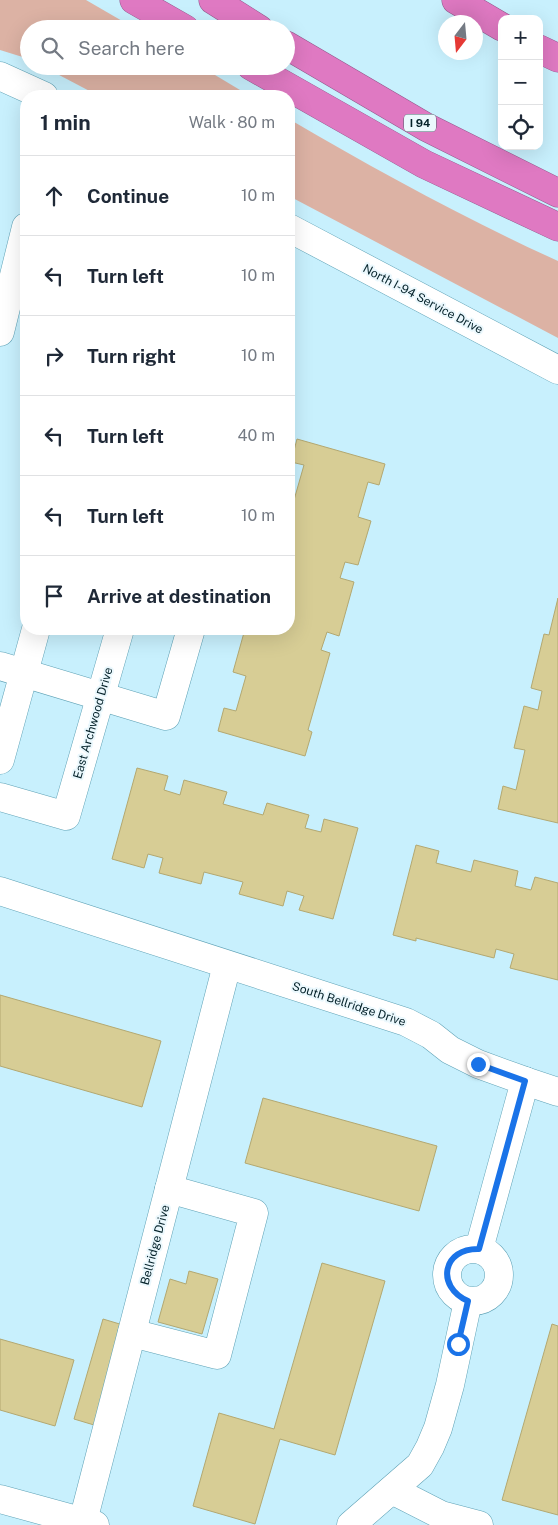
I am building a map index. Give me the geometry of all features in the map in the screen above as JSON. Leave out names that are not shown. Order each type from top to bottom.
[{"type":"highway","points":[[134,0],[168,20]]},
{"type":"highway","points":[[213,0],[245,20]]},
{"type":"highway","points":[[456,0],[498,25]]},
{"type":"highway","points":[[480,0],[498,15]]},
{"type":"highway","name":"I 94","points":[[295,50],[426,127],[558,193]]},
{"type":"highway","points":[[543,51],[558,58]]},
{"type":"highway","points":[[267,75],[293,90]]},
{"type":"highway","points":[[295,91],[424,164],[558,227]]},
{"type":"street","points":[[0,76],[31,90]]},
{"type":"street","name":"North I-94 Service Drive","points":[[295,231],[558,370]]},
{"type":"street","points":[[0,332],[20,251]]},
{"type":"street","points":[[0,760],[12,669],[32,635]]},
{"type":"street","name":"East Archwood Drive","points":[[0,797],[66,816],[118,635]]},
{"type":"street","points":[[12,669],[166,716],[189,635]]},
{"type":"street","name":"South Bellridge Drive","points":[[0,891],[406,1022],[430,1035],[450,1050],[478,1064],[525,1081]]},
{"type":"street","name":"Bellridge Drive","points":[[86,1524],[132,1333],[227,965]]},
{"type":"street","points":[[479,1249],[525,1081],[558,1092]]},
{"type":"street","points":[[132,1333],[217,1355],[220,1346],[254,1213],[169,1189]]},
{"type":"street","points":[[469,1249],[479,1249],[489,1253],[496,1261],[500,1271],[500,1281],[495,1291],[488,1298],[478,1302],[468,1301],[458,1297],[451,1290],[447,1280],[448,1269],[452,1260],[459,1253],[469,1249]]},
{"type":"street","points":[[351,1525],[420,1465],[430,1447],[438,1428],[450,1385],[468,1301]]},
{"type":"street","points":[[392,1490],[440,1520],[479,1525]]},
{"type":"street","points":[[0,1500],[86,1524]]},
{"type":"shaded area","points":[[0,0],[86,0],[120,20],[20,20],[20,56],[0,50]]},
{"type":"shaded area","points":[[59,75],[215,75],[240,90],[88,90]]},
{"type":"shaded area","points":[[295,122],[422,193],[558,261],[558,338],[295,199]]},
{"type":"building","points":[[297,439],[385,464],[379,485],[368,482],[358,517],[371,521],[358,565],[345,562],[340,578],[354,582],[339,636],[327,632],[321,650],[330,653],[308,730],[312,732],[305,756],[218,731],[224,708],[236,711],[246,676],[233,672],[243,635],[295,635],[295,496],[304,465],[295,463]]},
{"type":"building","points":[[558,598],[558,823],[498,809],[503,786],[516,790],[525,750],[514,748],[524,706],[538,710],[542,691],[531,688],[544,634],[549,635]]},
{"type":"building","points":[[137,768],[168,776],[164,790],[180,795],[184,780],[227,792],[223,804],[263,815],[267,803],[309,815],[305,828],[321,832],[324,819],[358,828],[333,919],[299,910],[304,896],[287,891],[283,906],[239,894],[243,882],[204,872],[201,884],[159,873],[163,858],[148,854],[144,868],[112,859]]},
{"type":"building","points":[[416,845],[439,851],[436,863],[471,872],[474,860],[518,871],[515,886],[531,890],[535,877],[558,883],[558,980],[510,968],[514,954],[496,949],[494,958],[416,938],[416,941],[393,935]]},
{"type":"building","points":[[0,995],[161,1041],[142,1107],[0,1066]]},
{"type":"building","points":[[263,1098],[437,1146],[419,1211],[245,1163]]},
{"type":"building","points":[[322,1263],[385,1281],[335,1455],[280,1439],[255,1524],[193,1506],[219,1413],[274,1429]]},
{"type":"building","points":[[189,1271],[218,1279],[202,1334],[158,1322],[170,1279],[186,1284]]},
{"type":"building","points":[[103,1319],[123,1325],[94,1425],[74,1419]]},
{"type":"building","points":[[552,1324],[558,1326],[558,1515],[502,1500]]},
{"type":"building","points":[[0,1339],[74,1360],[55,1426],[0,1410]]},
{"type":"route","points":[[458,1344],[468,1301],[458,1297],[451,1290],[447,1280],[448,1269],[452,1260],[459,1253],[469,1249],[479,1249],[525,1081],[478,1064]]}]
